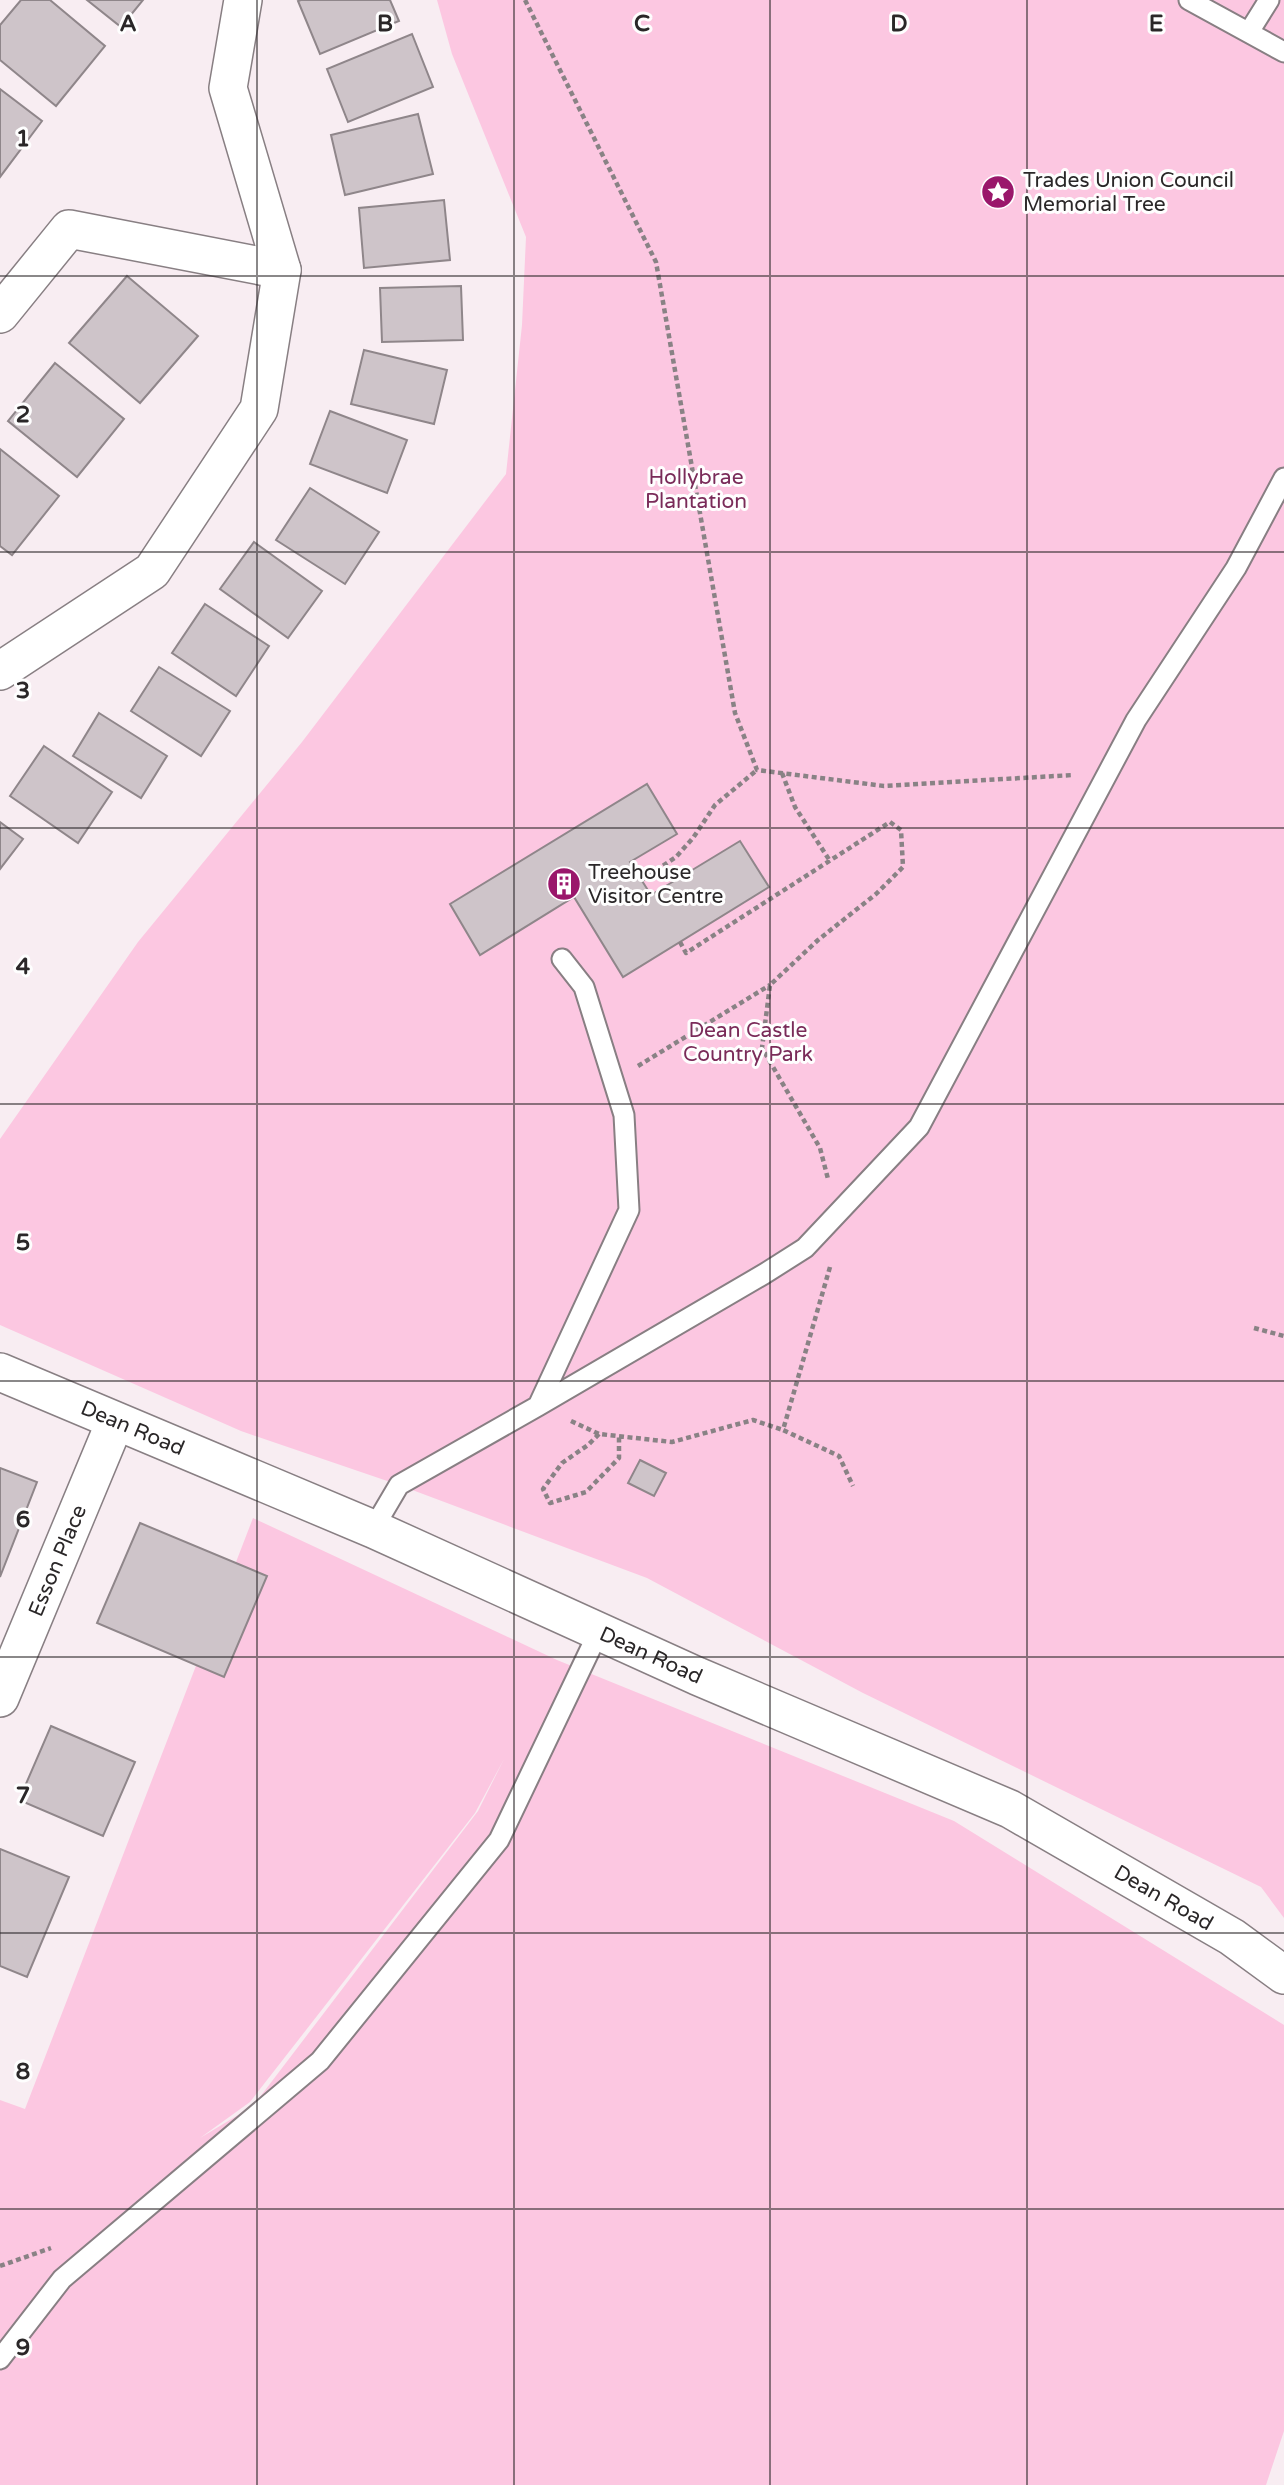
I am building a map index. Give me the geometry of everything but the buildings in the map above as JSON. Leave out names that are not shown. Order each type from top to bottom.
[{"type":"street","points":[[0,671],[152,571],[259,409],[282,270],[228,89],[243,0]]},
{"type":"street","points":[[0,314],[69,229],[282,270]]},
{"type":"street","name":"Dean Road","points":[[0,1372],[373,1529],[697,1676],[1010,1809],[1233,1937],[1284,1975]]},
{"type":"street","name":"Esson Place","points":[[0,1698],[115,1422]]},
{"type":"lane","points":[[1189,0],[1284,52]]},
{"type":"lane","points":[[1249,32],[1269,0]]},
{"type":"lane","points":[[373,1529],[399,1485],[764,1275],[805,1248],[919,1127],[1136,720],[1236,568],[1284,478]]},
{"type":"lane","points":[[538,1406],[629,1210],[624,1115],[584,987],[562,959]]},
{"type":"lane","points":[[0,2358],[62,2279],[320,2061],[499,1840],[599,1631]]},
{"type":"path","points":[[525,0],[656,262],[735,713],[757,770]]},
{"type":"path","points":[[642,880],[676,857],[694,838],[715,805],[757,770],[884,786],[1107,773]]},
{"type":"path","points":[[782,774],[795,807],[830,861]]},
{"type":"path","points":[[613,1081],[770,985],[818,940],[876,894],[903,867],[901,830],[890,822],[686,953],[680,942]]},
{"type":"path","points":[[770,985],[762,1048],[820,1148],[836,1215],[828,1279],[783,1430]]},
{"type":"path","points":[[1254,1328],[1284,1336]]},
{"type":"path","points":[[619,1437],[619,1458],[586,1492],[550,1503],[543,1489],[562,1462],[588,1445],[599,1434],[672,1442],[753,1420],[839,1455],[853,1486]]},
{"type":"green space","name":"Dean Castle Country Park","points":[[437,0],[1284,0],[1284,1918],[1261,1887],[863,1693],[647,1578],[399,1485],[241,1431],[0,1325],[0,1139],[138,942],[302,742],[506,474],[522,325],[526,237],[452,54]]},
{"type":"green space","points":[[253,1518],[557,1660],[954,1821],[1284,2025],[1284,2431],[1266,2485],[0,2485],[0,2100],[25,2109]],"holes":[[[504,1759],[478,1811],[253,2106],[200,2138],[250,2102],[475,1813]]]},
{"type":"place","name":"Trades Union Council Memorial Tree","points":[[998,192]]},
{"type":"place","name":"Treehouse Visitor Centre","points":[[564,884]]},
{"type":"park label","name":"Hollybrae Plantation","points":[[696,489]]}]
